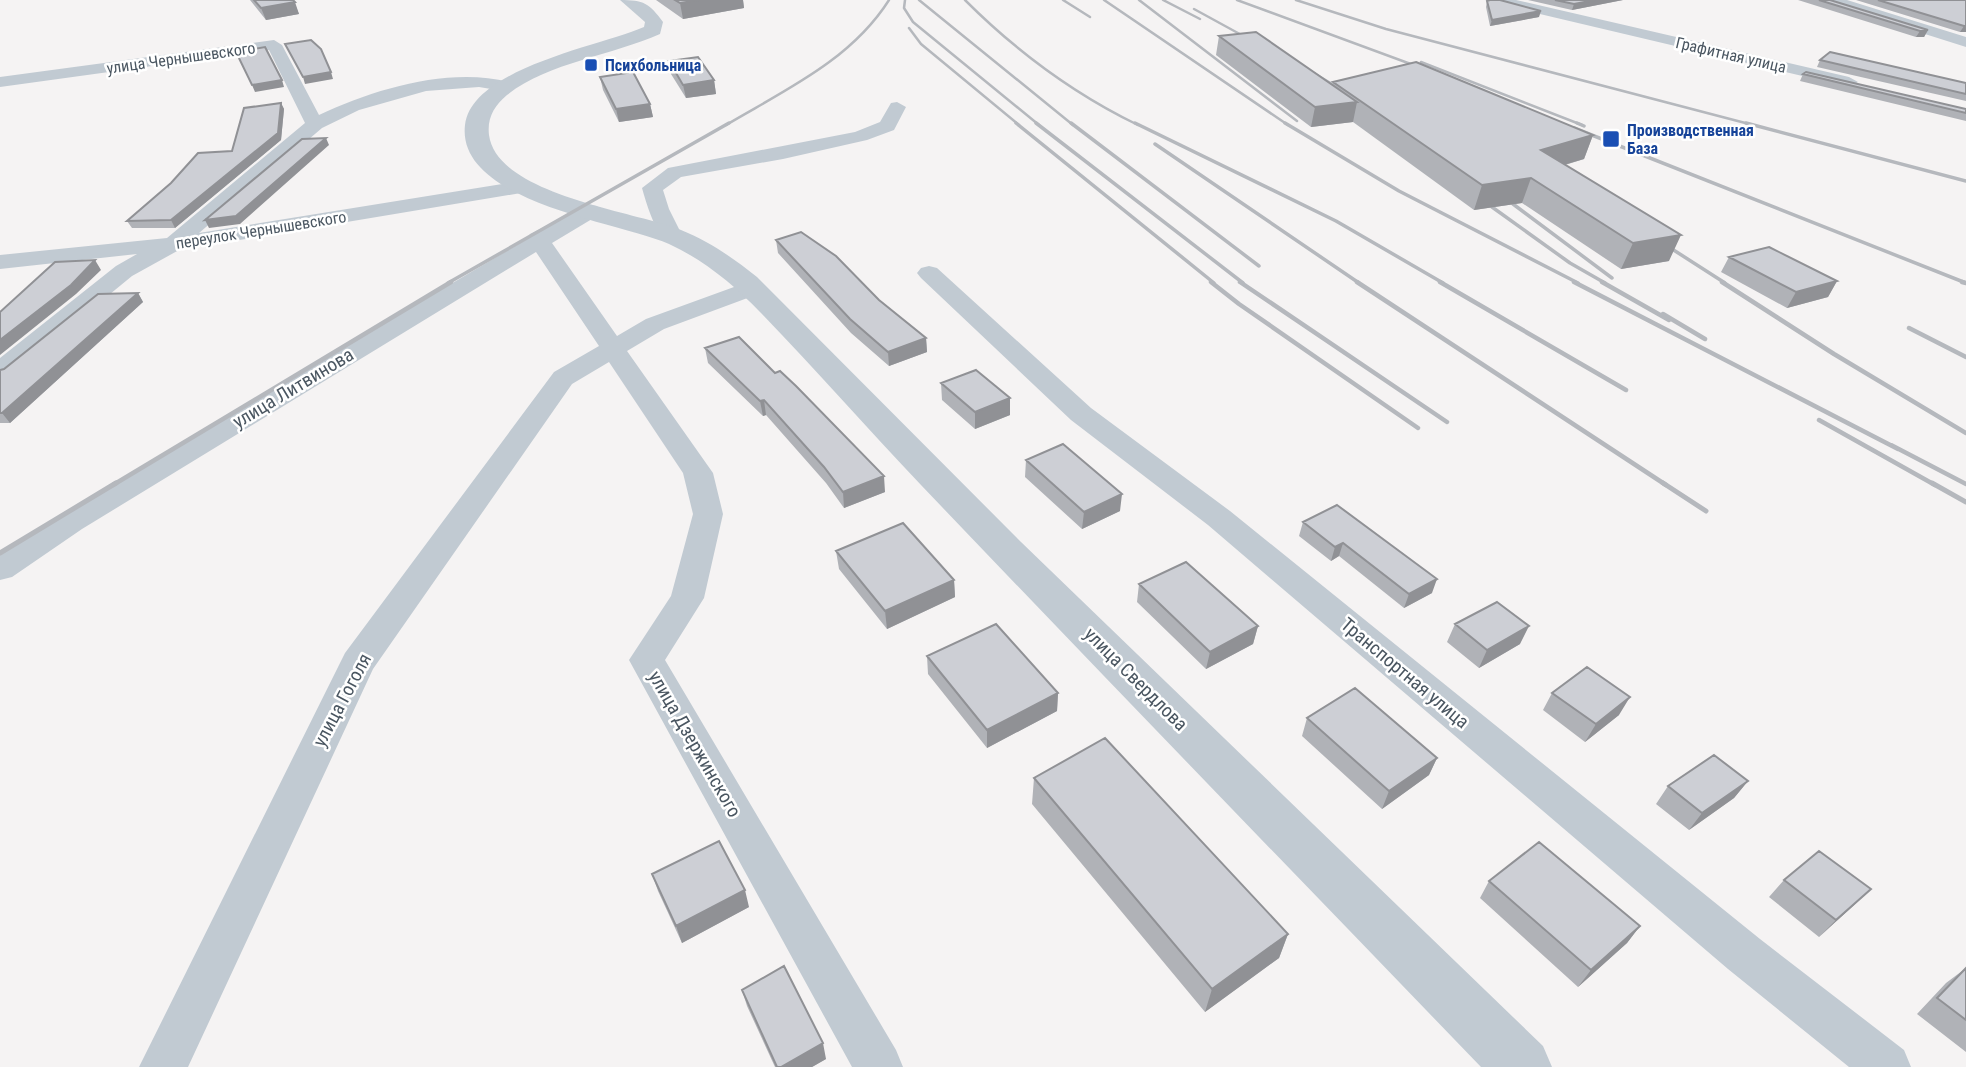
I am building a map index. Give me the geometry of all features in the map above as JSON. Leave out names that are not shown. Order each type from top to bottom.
[{"type":"street","points":[[0,371],[124,271],[173,244],[315,124],[353,106],[425,86],[479,82],[503,86],[533,72],[636,39],[653,30],[654,22],[646,12],[629,0]]},
{"type":"street","name":"Графитная улица","points":[[1497,0],[1867,86]]},
{"type":"street","points":[[1530,8],[1550,0]]},
{"type":"street","points":[[1832,0],[1966,42]]},
{"type":"street","name":"улица Чернышевского","points":[[0,82],[274,45],[315,124]]},
{"type":"street","name":"улица Свердлова","points":[[503,86],[485,104],[476,123],[480,153],[495,171],[521,187],[589,211],[671,235],[716,259],[753,288],[932,474],[1522,1067]]},
{"type":"street","points":[[671,235],[658,209],[652,188],[675,172],[860,136],[887,126],[897,107]]},
{"type":"street","name":"переулок Чернышевского","points":[[0,262],[173,244],[521,187]]},
{"type":"street","name":"улица Литвинова","points":[[0,569],[71,522],[538,239],[589,211]]},
{"type":"street","name":"улица Дзержинского","points":[[538,239],[698,473],[708,514],[687,598],[647,660],[879,1067]]},
{"type":"street","name":"Транспортная улица","points":[[929,274],[1081,414],[1219,518],[1744,954],[1887,1067]]},
{"type":"street","name":"улица Гоголя","points":[[163,1067],[358,663],[563,378],[656,324],[753,288]]},
{"type":"building","points":[[254,0],[293,0],[295,2],[261,8]]},
{"type":"building","points":[[675,0],[699,0],[680,3]]},
{"type":"building","points":[[1500,0],[1541,11],[1492,20],[1487,1]]},
{"type":"building","points":[[1555,0],[1595,0],[1574,4]]},
{"type":"building","points":[[1819,0],[1830,0],[1928,30],[1920,31]]},
{"type":"building","points":[[1878,0],[1966,0],[1966,26],[1964,26]]},
{"type":"building","points":[[1256,32],[1357,102],[1315,107],[1219,36]]},
{"type":"building","points":[[311,40],[321,49],[331,72],[303,77],[285,44]]},
{"type":"building","points":[[265,47],[282,80],[252,85],[236,52]]},
{"type":"building","points":[[1830,52],[1966,83],[1966,94],[1820,60]]},
{"type":"building","points":[[698,57],[714,80],[683,85],[669,61]]},
{"type":"building","points":[[1416,62],[1593,135],[1541,150],[1681,235],[1633,243],[1531,178],[1482,185],[1333,82]]},
{"type":"building","points":[[633,72],[650,104],[616,109],[600,77]]},
{"type":"building","points":[[1806,72],[1966,109],[1966,113],[1803,74]]},
{"type":"building","points":[[281,103],[278,133],[171,220],[127,221],[171,183],[198,153],[232,151],[244,108]]},
{"type":"building","points":[[326,138],[236,216],[205,220],[302,139]]},
{"type":"building","points":[[801,232],[836,256],[879,300],[926,338],[888,352],[850,319],[776,240]]},
{"type":"building","points":[[1769,247],[1837,281],[1796,292],[1729,257]]},
{"type":"building","points":[[95,260],[71,285],[0,340],[0,312],[55,262]]},
{"type":"building","points":[[138,293],[0,413],[0,370],[98,294]]},
{"type":"building","points":[[739,337],[775,373],[780,371],[796,386],[884,476],[843,492],[764,400],[760,401],[705,348]]},
{"type":"building","points":[[976,370],[1010,398],[975,412],[941,383]]},
{"type":"building","points":[[1063,444],[1122,494],[1084,512],[1026,460]]},
{"type":"building","points":[[1337,505],[1437,579],[1409,594],[1343,543],[1335,547],[1303,522]]},
{"type":"building","points":[[903,523],[954,580],[885,611],[836,551]]},
{"type":"building","points":[[1186,562],[1258,626],[1210,652],[1139,584]]},
{"type":"building","points":[[1497,602],[1529,626],[1487,650],[1455,624]]},
{"type":"building","points":[[996,624],[1058,693],[987,730],[927,656]]},
{"type":"building","points":[[1587,667],[1630,697],[1596,724],[1552,693]]},
{"type":"building","points":[[1355,688],[1437,758],[1389,791],[1307,718]]},
{"type":"building","points":[[1105,738],[1288,934],[1212,989],[1034,778]]},
{"type":"building","points":[[1714,755],[1748,781],[1702,813],[1668,786]]},
{"type":"building","points":[[719,841],[745,890],[676,926],[652,874]]},
{"type":"building","points":[[1539,842],[1640,926],[1591,970],[1489,881]]},
{"type":"building","points":[[1819,851],[1871,889],[1836,920],[1784,880]]},
{"type":"building","points":[[784,966],[823,1043],[777,1067],[742,990]]},
{"type":"building","points":[[1966,968],[1966,1020],[1937,998]]},
{"type":"railway","points":[[726,125],[836,57],[874,21],[889,0]]},
{"type":"railway","points":[[905,0],[904,8],[913,22],[1039,125]]},
{"type":"railway","points":[[919,0],[1073,125]]},
{"type":"railway","points":[[965,0],[1046,70],[1090,99],[1138,125]]},
{"type":"railway","points":[[1063,0],[1090,17]]},
{"type":"railway","points":[[1104,0],[1285,123]]},
{"type":"railway","points":[[1139,0],[1297,121]]},
{"type":"railway","points":[[1163,0],[1200,19]]},
{"type":"railway","points":[[1237,0],[1427,70]]},
{"type":"railway","points":[[1296,0],[1386,29],[1753,125]]},
{"type":"railway","points":[[1194,9],[1258,44]]},
{"type":"railway","points":[[909,28],[921,44],[1019,125]]},
{"type":"railway","points":[[1421,62],[1578,124]]},
{"type":"railway","points":[[1307,69],[1349,94]]},
{"type":"railway","points":[[448,283],[729,123]]},
{"type":"railway","points":[[1016,123],[1214,283]]},
{"type":"railway","points":[[1036,123],[1243,283]]},
{"type":"railway","points":[[1071,123],[1259,266]]},
{"type":"railway","points":[[1135,123],[1336,221],[1443,283]]},
{"type":"railway","points":[[1285,123],[1399,191],[1578,283]]},
{"type":"railway","points":[[1746,123],[1966,181]]},
{"type":"railway","points":[[1578,124],[1582,125]]},
{"type":"railway","points":[[1578,124],[1584,126]]},
{"type":"railway","points":[[1574,128],[1966,283],[1962,282]]},
{"type":"railway","points":[[1155,144],[1359,283]]},
{"type":"railway","points":[[1513,204],[1612,278]]},
{"type":"railway","points":[[1492,207],[1570,263],[1605,283]]},
{"type":"railway","points":[[1658,240],[1725,283]]},
{"type":"railway","points":[[113,485],[451,282]]},
{"type":"railway","points":[[1211,282],[1418,428]]},
{"type":"railway","points":[[1240,282],[1447,422]]},
{"type":"railway","points":[[1357,282],[1666,485]]},
{"type":"railway","points":[[1440,282],[1626,390]]},
{"type":"railway","points":[[1574,282],[1898,449]]},
{"type":"railway","points":[[1602,282],[1669,320]]},
{"type":"railway","points":[[1722,282],[1834,354],[1966,433]]},
{"type":"railway","points":[[1663,314],[1705,339]]},
{"type":"railway","points":[[1909,328],[1966,357]]},
{"type":"railway","points":[[1819,420],[1935,485]]},
{"type":"railway","points":[[1891,445],[1966,484]]},
{"type":"railway","points":[[0,553],[116,483]]},
{"type":"railway","points":[[1663,483],[1706,511]]},
{"type":"railway","points":[[1932,483],[1966,502]]},
{"type":"place","name":"Психбольница","points":[[591,65]]},
{"type":"place","name":"Производственная База","points":[[1611,139]]}]
